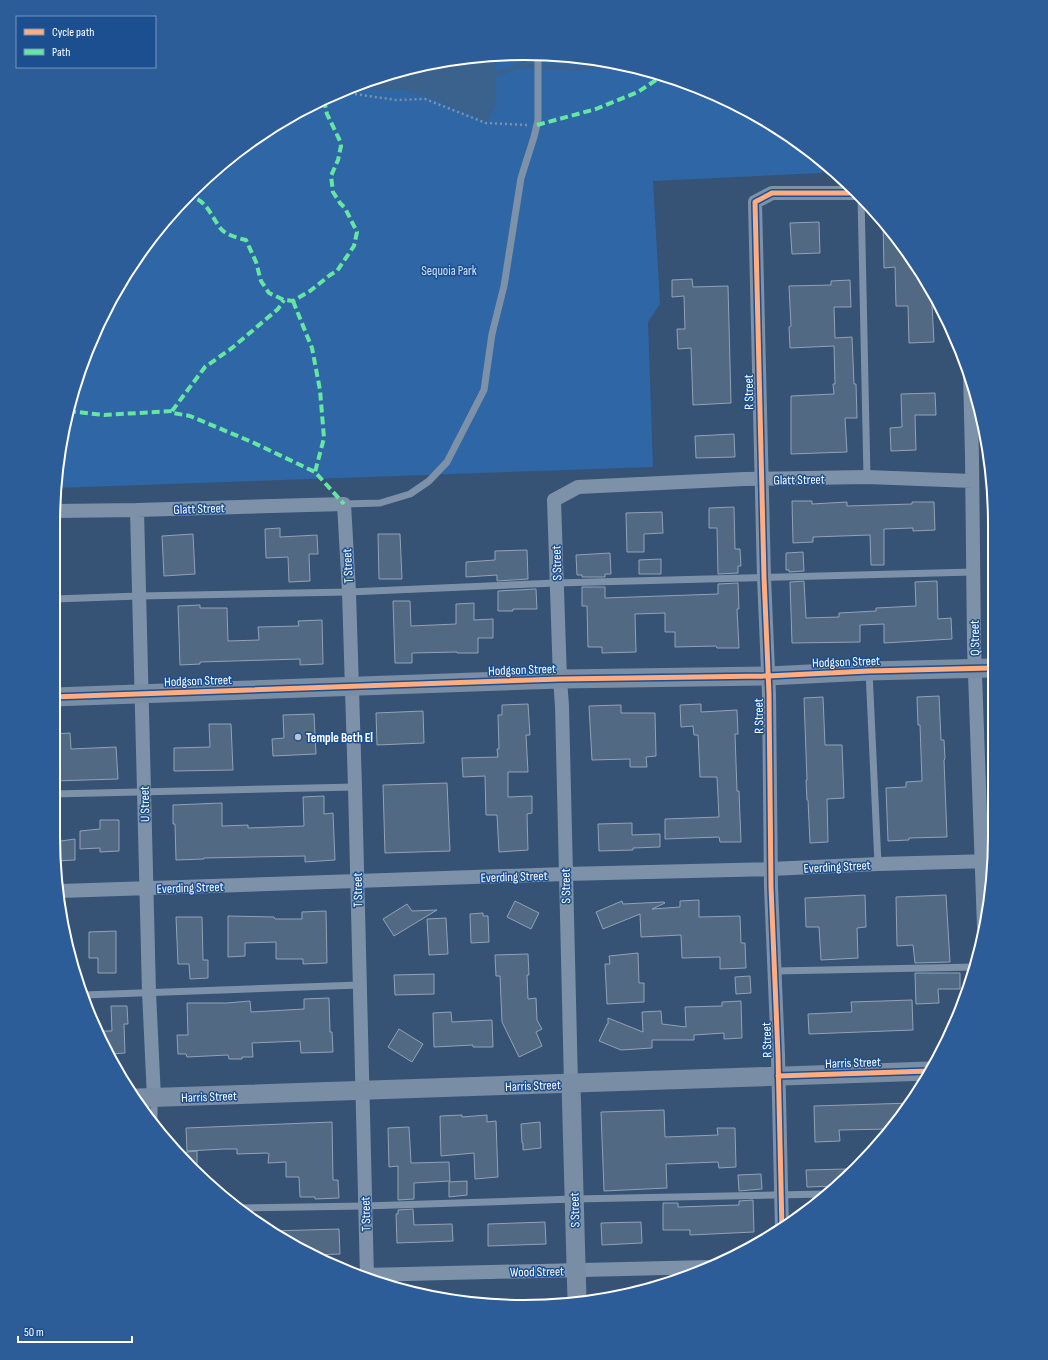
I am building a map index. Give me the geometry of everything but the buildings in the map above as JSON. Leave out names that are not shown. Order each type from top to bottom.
[{"type":"main road","name":"Hodgson Street","points":[[60,697],[560,679],[768,676],[869,671],[983,668]]},
{"type":"main road","name":"Harris Street","points":[[145,1098],[924,1071]]},
{"type":"main road","name":"S Street","points":[[571,1084],[577,1297]]},
{"type":"street","name":"R Street","points":[[782,1222],[771,869],[768,676],[764,577],[755,202],[772,193],[849,193]]},
{"type":"street","name":"Q Street","points":[[970,399],[973,572],[983,668],[985,883]]},
{"type":"street","name":"Glatt Street","points":[[578,487],[762,479],[867,477],[972,481]]},
{"type":"street","name":"S Street","points":[[571,1084],[562,706],[556,583],[554,500],[578,487]]},
{"type":"street","name":"Glatt Street","points":[[60,511],[344,504]]},
{"type":"street","name":"T Street","points":[[344,504],[355,787],[366,1272]]},
{"type":"street","name":"U Street","points":[[137,510],[149,992],[145,1098]]},
{"type":"street","name":"Everding Street","points":[[63,891],[986,861]]},
{"type":"street","name":"Wood Street","points":[[377,1276],[695,1267]]},
{"type":"lane","points":[[344,504],[380,503],[410,494],[429,481],[447,462],[484,390],[492,334],[504,286],[521,178],[537,125],[539,83],[538,60]]},
{"type":"lane","points":[[861,206],[867,477]]},
{"type":"lane","points":[[60,599],[348,592],[556,583],[973,572]]},
{"type":"lane","points":[[869,671],[878,864]]},
{"type":"lane","points":[[60,794],[355,787]]},
{"type":"lane","points":[[775,971],[969,967]]},
{"type":"lane","points":[[88,995],[359,985]]},
{"type":"lane","points":[[145,1098],[149,1109]]},
{"type":"lane","points":[[247,1208],[818,1194]]},
{"type":"path","points":[[353,93],[396,100],[426,99],[486,123],[537,125]]},
{"type":"green space","name":"Sequoia Park","points":[[524,60],[585,64],[615,69],[673,85],[702,95],[756,122],[782,138],[822,168],[822,173],[653,181],[660,304],[648,322],[653,467],[62,488],[69,433],[76,404],[95,346],[122,292],[138,266],[175,218],[196,196],[218,175],[266,138],[292,122],[346,95],[404,76],[433,69],[494,61]]},
{"type":"shaded area","points":[[496,61],[495,107],[487,122],[427,97],[403,90],[370,90],[368,88],[433,69]]},
{"type":"waterway","points":[[490,75],[495,75],[520,66],[575,68],[597,66]]},
{"type":"marked path","points":[[537,125],[596,109],[638,92],[656,80]]},
{"type":"marked path","points":[[194,198],[204,204],[222,230],[246,240],[256,262],[261,281],[269,293],[284,300],[293,301],[310,291],[337,271],[354,246],[357,232],[345,208],[333,192],[331,176],[338,160],[341,146],[327,114],[325,105]]},
{"type":"marked path","points":[[172,411],[205,367],[232,348],[278,309],[284,300]]},
{"type":"marked path","points":[[293,301],[312,348],[320,390],[324,438],[315,472]]},
{"type":"marked path","points":[[74,412],[104,415],[172,411],[173,413],[190,416],[252,442],[315,472],[344,504]]},
{"type":"cycle path","points":[[782,1222],[778,1055],[771,887],[769,694],[764,577],[755,202],[772,193],[849,193]]},
{"type":"cycle path","points":[[60,697],[560,679],[768,676],[869,671],[988,668]]},
{"type":"cycle path","points":[[778,1076],[924,1071]]},
{"type":"place","name":"Temple Beth El","points":[[298,737]]}]
